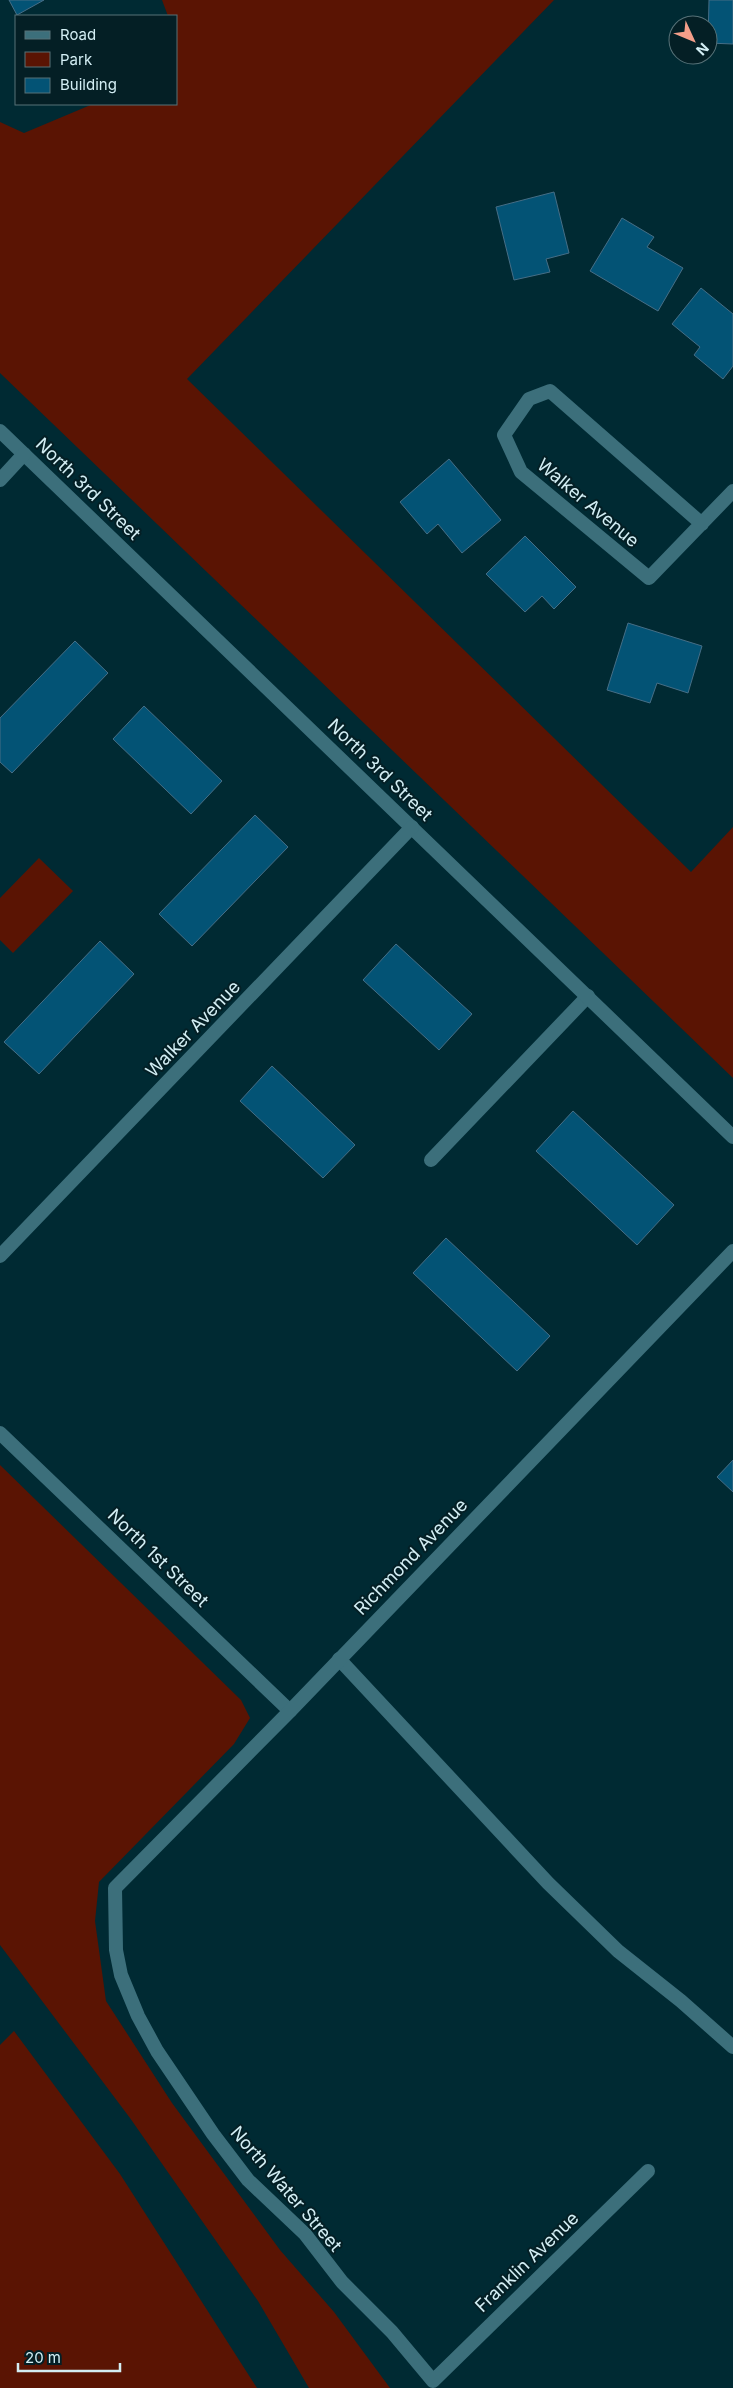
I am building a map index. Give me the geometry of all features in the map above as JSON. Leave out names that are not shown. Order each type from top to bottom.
[{"type":"street","name":"Walker Avenue","points":[[702,524],[550,391],[529,399],[504,435],[521,472],[649,578],[702,524],[733,492]]},
{"type":"street","name":"North 3rd Street","points":[[0,431],[733,1137]]},
{"type":"street","points":[[0,480],[24,454]]},
{"type":"street","name":"Walker Avenue","points":[[0,1256],[412,827]]},
{"type":"street","points":[[431,1160],[588,996]]},
{"type":"street","name":"Richmond Avenue","points":[[115,1888],[290,1711],[733,1251]]},
{"type":"street","name":"North 1st Street","points":[[0,1433],[290,1711]]},
{"type":"street","points":[[339,1659],[548,1883],[618,1952],[681,2000],[733,2047]]},
{"type":"street","name":"North Water Street","points":[[115,1888],[116,1950],[121,1975],[138,2016],[157,2051],[213,2134],[248,2180],[305,2234],[342,2282],[392,2332],[433,2381]]},
{"type":"street","name":"Franklin Avenue","points":[[433,2381],[648,2171]]},
{"type":"green space","points":[[162,0],[554,0],[187,379],[691,872],[733,827],[733,1078],[0,373],[0,122],[24,133],[91,105],[178,105],[178,15],[168,15]]},
{"type":"green space","points":[[39,858],[73,891],[13,953],[0,940],[0,898]]},
{"type":"green space","points":[[0,1465],[241,1700],[250,1718],[234,1744],[99,1882],[95,1921],[106,2001],[172,2103],[280,2250],[334,2312],[390,2388],[309,2388],[258,2301],[130,2118],[0,1945]]},
{"type":"green space","points":[[14,2031],[120,2174],[257,2388],[0,2388],[0,2045]]},
{"type":"building","points":[[9,0],[44,0],[17,15]]},
{"type":"building","points":[[709,0],[733,0],[733,44],[718,43],[718,15],[709,15]]},
{"type":"building","points":[[554,192],[569,253],[546,259],[550,272],[514,280],[496,207]]},
{"type":"building","points":[[622,218],[654,237],[647,247],[683,268],[658,311],[590,271]]},
{"type":"building","points":[[701,288],[733,314],[733,366],[723,379],[694,355],[700,347],[672,324]]},
{"type":"building","points":[[449,459],[501,520],[462,553],[438,524],[427,534],[400,502]]},
{"type":"building","points":[[525,536],[576,587],[554,609],[542,596],[525,612],[486,574]]},
{"type":"building","points":[[628,623],[702,646],[688,693],[657,683],[650,703],[607,690]]},
{"type":"building","points":[[75,641],[108,673],[12,773],[0,762],[0,718]]},
{"type":"building","points":[[144,706],[222,781],[191,814],[113,739]]},
{"type":"building","points":[[255,815],[288,847],[192,946],[159,914]]},
{"type":"building","points":[[100,941],[134,974],[39,1074],[4,1042]]},
{"type":"building","points":[[396,944],[472,1014],[439,1050],[363,980]]},
{"type":"building","points":[[272,1066],[355,1145],[323,1178],[240,1101]]},
{"type":"building","points":[[573,1111],[674,1205],[637,1245],[536,1151]]},
{"type":"building","points":[[446,1238],[550,1336],[517,1371],[413,1273]]},
{"type":"building","points":[[733,1460],[733,1492],[717,1477]]}]
